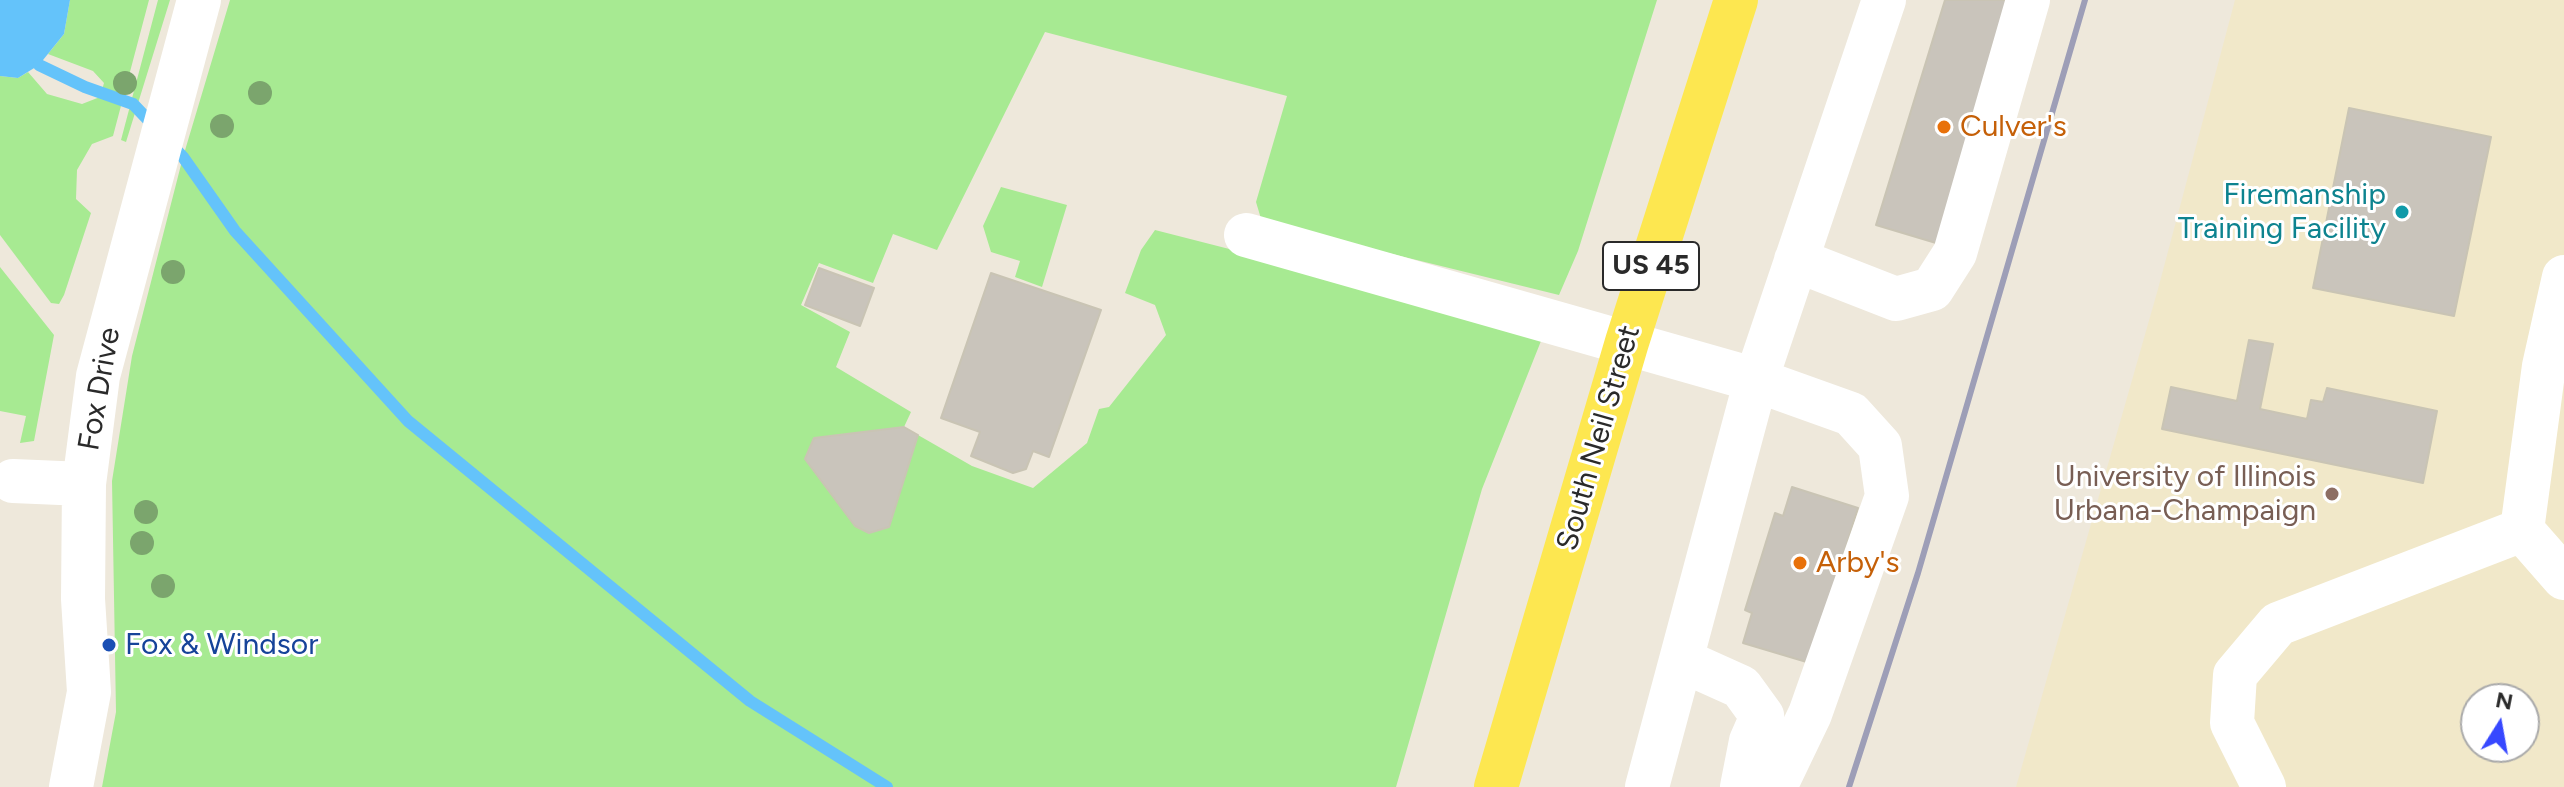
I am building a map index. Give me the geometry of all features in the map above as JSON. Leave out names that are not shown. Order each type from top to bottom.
[{"type":"main road","name":"South Neil Street","points":[[1496,787],[1627,342],[1736,0]]},
{"type":"street","name":"Fox Drive","points":[[71,787],[89,692],[83,599],[84,484],[98,376],[199,0]]},
{"type":"street","points":[[1647,787],[1756,380],[1884,0]]},
{"type":"street","points":[[1796,260],[1896,299],[1932,289],[1955,253],[2028,0]]},
{"type":"street","points":[[1246,235],[1756,380],[1851,414],[1880,446],[1887,496],[1810,714],[1775,787]]},
{"type":"street","points":[[2522,530],[2554,368],[2564,277]]},
{"type":"street","points":[[13,481],[84,484]]},
{"type":"street","points":[[2522,530],[2564,578]]},
{"type":"street","points":[[2264,787],[2232,723],[2235,675],[2278,624],[2522,530]]},
{"type":"street","points":[[1681,660],[1741,687],[1762,716],[1751,741],[1742,787]]},
{"type":"shaded area","name":"University of Illinois Urbana-Champaign","points":[[2235,0],[2564,0],[2564,787],[2016,787],[2158,289]]},
{"type":"green space","points":[[70,0],[149,0],[113,136],[92,144],[77,170],[76,199],[91,213],[59,304],[51,303],[0,235],[0,76],[18,78],[28,72],[47,94],[82,104],[100,97],[104,83],[93,71],[48,54],[64,34]]},
{"type":"green space","points":[[158,0],[170,0],[126,142],[121,140]]},
{"type":"green space","points":[[230,0],[1657,0],[1578,251],[1559,295],[1262,222],[1256,202],[1287,96],[1045,32],[937,250],[893,234],[873,283],[819,263],[801,305],[850,332],[836,367],[911,412],[904,427],[814,438],[805,459],[889,527],[918,435],[972,466],[1033,488],[1087,443],[1099,409],[1109,407],[1166,335],[1155,305],[1125,293],[1141,250],[1155,230],[1241,252],[1541,341],[1482,489],[1396,787],[102,787],[116,712],[112,481],[132,356],[183,157]]},
{"type":"green space","points":[[1001,187],[1067,205],[1042,287],[1015,277],[1020,261],[991,252],[983,226]]},
{"type":"green space","points":[[0,267],[54,335],[34,441],[20,443],[26,416],[0,411]]},
{"type":"water","points":[[0,0],[70,0],[64,34],[39,65],[18,78],[0,76]]},
{"type":"building","name":"Culver's","points":[[1945,0],[2008,0],[1946,246],[1876,225]]},
{"type":"building","name":"Firemanship Training Facility","points":[[2349,108],[2491,137],[2454,316],[2313,288]]},
{"type":"building","points":[[819,268],[874,288],[860,326],[805,305]]},
{"type":"building","points":[[991,273],[1101,310],[1049,457],[1033,451],[1026,469],[1013,473],[971,456],[980,432],[941,418]]},
{"type":"building","points":[[2249,340],[2273,344],[2260,409],[2307,419],[2311,400],[2323,402],[2327,388],[2437,411],[2423,483],[2162,429],[2171,387],[2237,401]]},
{"type":"building","points":[[904,427],[918,435],[889,527],[869,533],[855,526],[805,459],[814,438]]},
{"type":"building","name":"Arby's","points":[[1792,487],[1858,508],[1810,663],[1743,643],[1752,613],[1745,610],[1775,513],[1783,516]]},
{"type":"waterway","points":[[39,65],[85,87],[133,104],[154,126]]},
{"type":"waterway","points":[[170,143],[235,231],[408,421],[750,701],[887,787]]},
{"type":"railway","points":[[1849,787],[1918,573],[2085,0]]},
{"type":"place","name":"Culver's","points":[[1944,127]]},
{"type":"place","name":"Firemanship Training Facility","points":[[2402,212]]},
{"type":"place","name":"University of Illinois Urbana-Champaign","points":[[2332,494]]},
{"type":"place","name":"Arby's","points":[[1800,563]]},
{"type":"place","name":"Fox & Windsor","points":[[109,645]]}]
